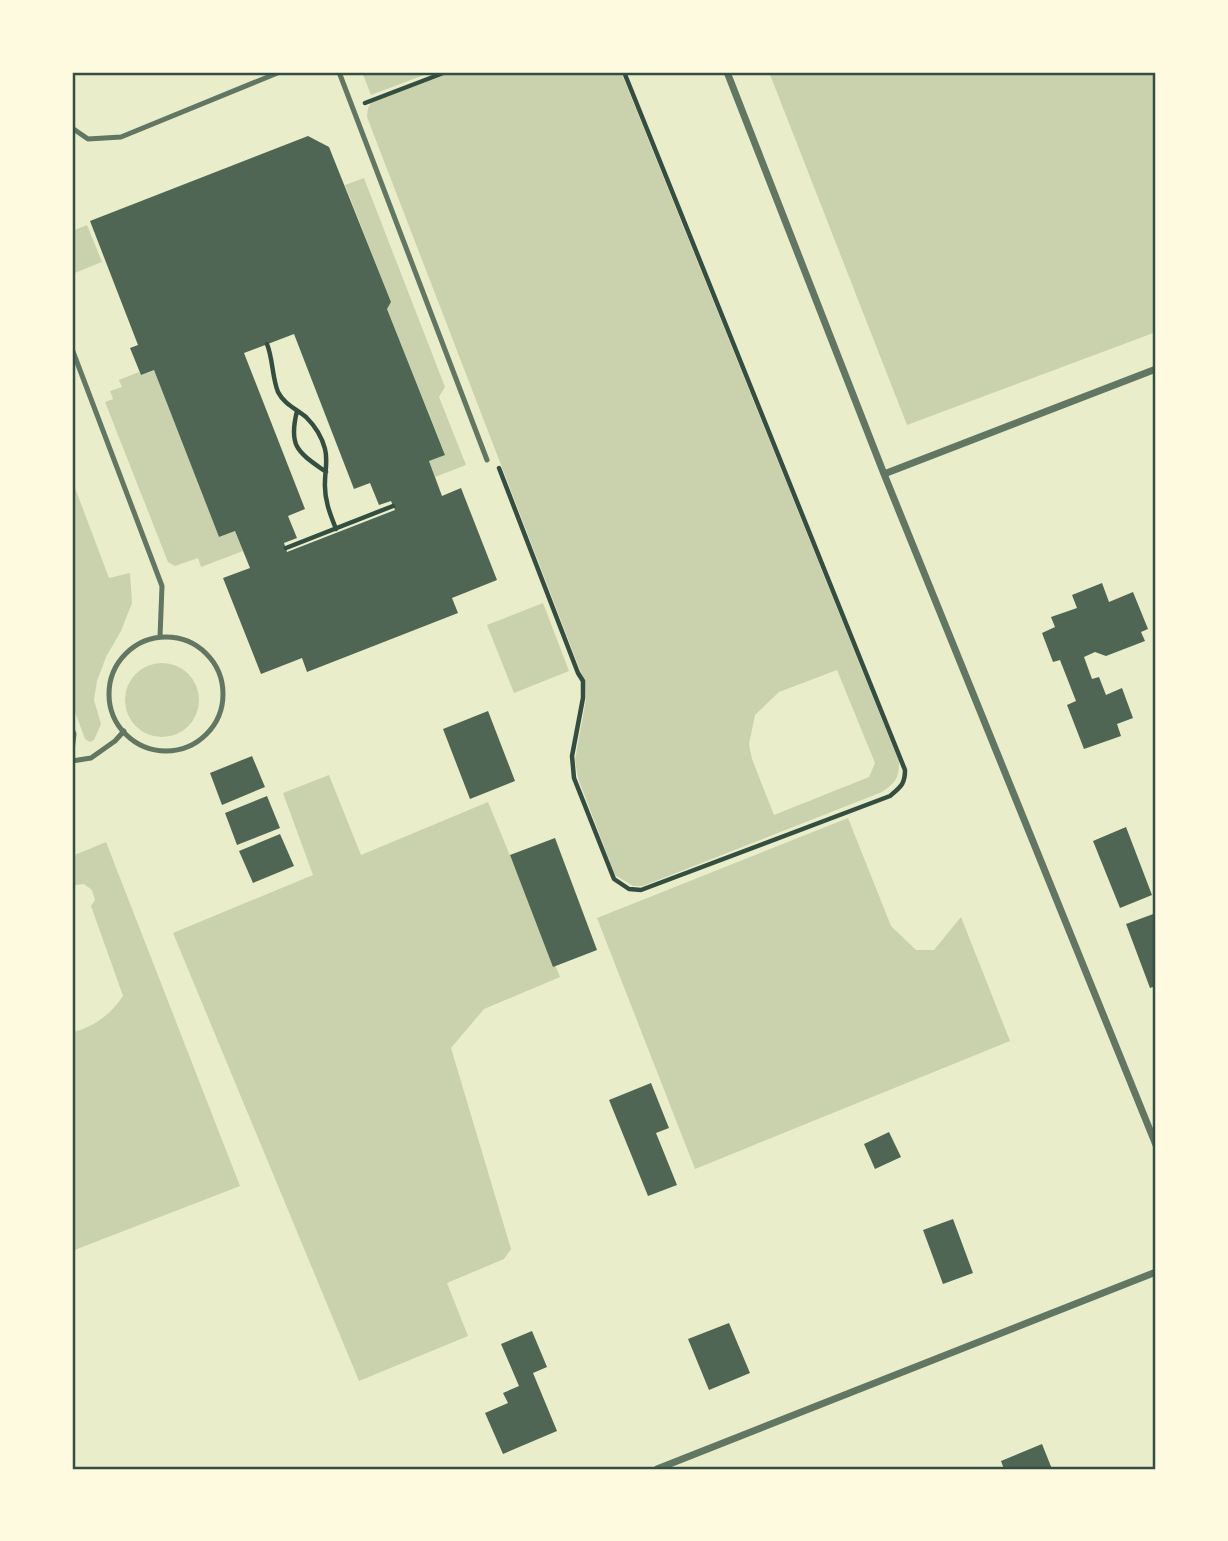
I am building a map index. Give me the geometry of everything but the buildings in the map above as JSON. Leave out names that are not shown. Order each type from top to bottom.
[{"type":"street","points":[[727,72],[884,474],[1156,1145]]},
{"type":"street","points":[[884,474],[1156,369]]},
{"type":"street","points":[[657,1469],[1156,1272]]},
{"type":"lane","points":[[72,128],[88,139],[121,137],[280,72]]},
{"type":"lane","points":[[339,72],[487,460]]},
{"type":"lane","points":[[72,349],[162,586],[160,637]]},
{"type":"lane","points":[[160,637],[180,638],[198,646],[212,659],[221,677],[223,696],[220,714],[211,729],[198,742],[181,749],[163,751],[146,747],[131,738],[118,725],[111,708],[109,689],[114,670],[126,654],[141,642],[160,637]]},
{"type":"lane","points":[[72,729],[72,751]]},
{"type":"lane","points":[[72,761],[91,758],[116,741],[124,731]]},
{"type":"path","points":[[578,673],[583,681],[583,698],[572,756],[574,778],[614,878],[629,889],[641,890],[890,796],[905,780],[905,770],[900,757],[624,72]]},
{"type":"path","points":[[267,344],[279,392],[289,407],[304,416],[317,430],[325,449],[324,484],[327,505],[336,529]]},
{"type":"path","points":[[297,411],[292,430],[295,443],[302,454],[326,472]]},
{"type":"path","points":[[286,548],[393,506]]},
{"type":"green space","points":[[362,72],[432,72],[371,95]]},
{"type":"green space","points":[[453,72],[621,72],[899,762],[897,777],[882,792],[643,886],[633,886],[615,875],[578,778],[575,760],[586,699],[585,683],[367,117],[371,103]],"holes":[[[837,670],[875,763],[869,777],[774,815],[752,759],[749,744],[755,715],[779,692]]]},
{"type":"green space","points":[[769,72],[1156,72],[1156,332],[907,425]]},
{"type":"green space","points":[[364,178],[445,387],[439,397],[466,465],[435,477],[429,461],[445,454],[387,309],[391,302],[345,185]]},
{"type":"green space","points":[[87,225],[102,262],[72,274],[72,231]]},
{"type":"green space","points":[[154,370],[219,537],[235,531],[243,551],[201,567],[198,558],[175,566],[168,562],[105,402],[113,399],[110,391],[122,387],[119,380],[139,372],[141,375]]},
{"type":"green space","points":[[72,480],[109,578],[130,573],[132,603],[97,681],[94,700],[101,724],[94,740],[90,742],[85,739],[72,704]]},
{"type":"green space","points":[[543,603],[569,671],[514,693],[487,625]]},
{"type":"green space","points":[[162,663],[176,666],[188,674],[196,686],[199,700],[196,714],[188,726],[176,734],[162,737],[148,734],[136,726],[128,714],[125,700],[128,686],[136,674],[148,666]]},
{"type":"green space","points":[[329,775],[361,855],[488,802],[560,977],[484,1009],[451,1048],[511,1249],[504,1259],[447,1283],[468,1336],[359,1381],[173,933],[313,875],[283,793]]},
{"type":"green space","points":[[848,818],[891,926],[916,950],[934,950],[961,917],[1010,1041],[695,1169],[597,918]]},
{"type":"green space","points":[[106,842],[240,1186],[72,1251],[72,1032],[101,1019],[123,996],[91,906],[95,900],[92,890],[84,884],[76,885],[72,889],[72,856]]}]
